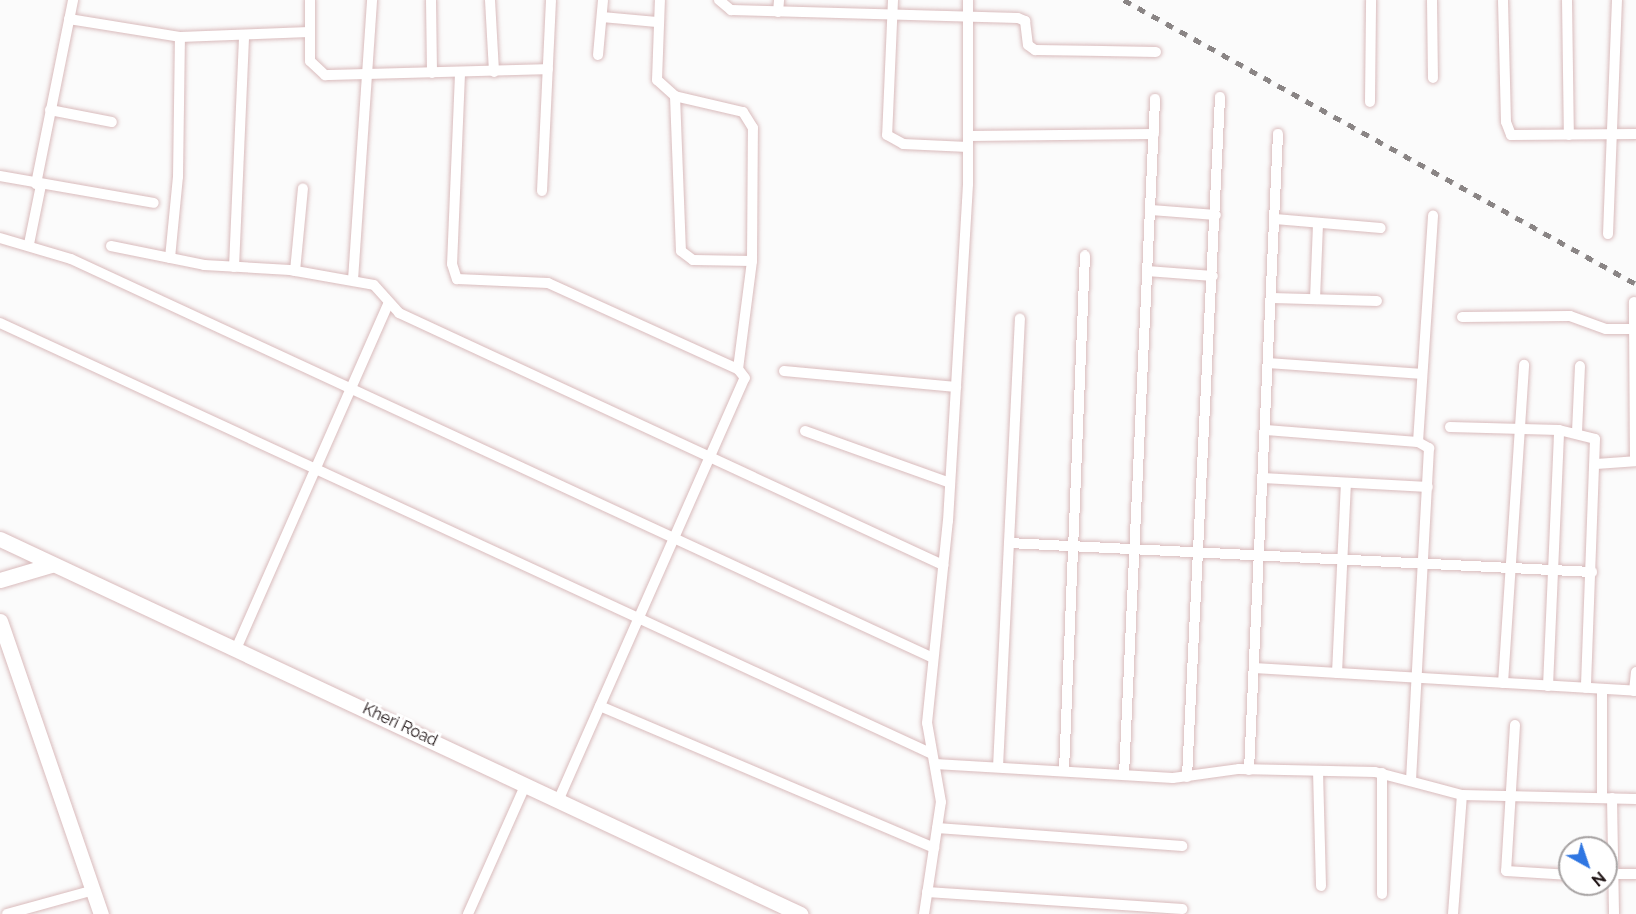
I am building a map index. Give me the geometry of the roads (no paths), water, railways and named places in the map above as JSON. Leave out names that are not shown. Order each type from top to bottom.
[{"type":"street","points":[[29,244],[50,110],[73,0]]},
{"type":"street","points":[[310,0],[310,61],[318,73],[370,76],[548,69]]},
{"type":"street","points":[[353,280],[370,76],[372,0]]},
{"type":"street","points":[[431,0],[432,73]]},
{"type":"street","points":[[490,0],[494,72]]},
{"type":"street","points":[[542,191],[550,0]]},
{"type":"street","points":[[598,55],[603,0]]},
{"type":"street","points":[[660,0],[657,22],[657,80],[675,96],[734,108],[749,118],[755,150],[752,261],[738,369]]},
{"type":"street","points":[[720,0],[731,10],[892,17],[967,16],[1022,19],[1035,50],[1156,52]]},
{"type":"street","points":[[778,12],[779,0]]},
{"type":"street","points":[[893,0],[887,135],[903,144],[1154,134]]},
{"type":"street","points":[[924,914],[941,786],[930,753],[927,723],[943,565],[956,387],[968,142],[968,0]]},
{"type":"street","points":[[1370,102],[1371,0]]},
{"type":"street","points":[[1432,0],[1432,78]]},
{"type":"street","points":[[1503,0],[1507,130],[1518,138],[1636,134]]},
{"type":"street","points":[[1567,0],[1569,135]]},
{"type":"street","points":[[1608,234],[1617,0]]},
{"type":"street","points":[[602,17],[657,22]]},
{"type":"street","points":[[69,19],[180,37],[309,32]]},
{"type":"street","points":[[234,267],[244,36]]},
{"type":"street","points":[[170,258],[180,147],[180,37]]},
{"type":"street","points":[[460,74],[452,264],[458,279],[548,283],[738,369],[745,378],[558,801]]},
{"type":"street","points":[[675,96],[683,255],[752,261]]},
{"type":"street","points":[[1187,777],[1220,97]]},
{"type":"street","points":[[1124,775],[1155,99]]},
{"type":"street","points":[[50,110],[112,122]]},
{"type":"street","points":[[1249,770],[1278,134]]},
{"type":"street","points":[[0,176],[154,203]]},
{"type":"street","points":[[295,271],[303,188]]},
{"type":"street","points":[[1151,210],[1216,215]]},
{"type":"street","points":[[1418,442],[1433,215]]},
{"type":"street","points":[[1275,219],[1382,228]]},
{"type":"street","points":[[1314,299],[1318,223]]},
{"type":"street","points":[[0,238],[29,244],[933,658]]},
{"type":"street","points":[[111,246],[170,258],[234,267],[295,271],[353,280],[379,288],[388,304],[710,459],[943,565]]},
{"type":"street","points":[[1064,771],[1085,255]]},
{"type":"street","points":[[1148,271],[1213,276]]},
{"type":"street","points":[[1272,298],[1377,301]]},
{"type":"street","points":[[1596,464],[1627,466],[1635,461],[1635,302]]},
{"type":"street","points":[[236,649],[388,304]]},
{"type":"street","points":[[1462,317],[1570,316],[1606,329],[1635,329]]},
{"type":"street","points":[[998,767],[1020,319]]},
{"type":"street","points":[[0,323],[930,753]]},
{"type":"street","points":[[1269,363],[1422,374]]},
{"type":"street","points":[[1503,683],[1524,365]]},
{"type":"street","points":[[1577,432],[1580,366]]},
{"type":"street","points":[[784,371],[956,387]]},
{"type":"street","points":[[1450,427],[1559,430],[1577,432],[1595,439],[1596,464],[1586,688]]},
{"type":"street","points":[[1266,430],[1418,442],[1429,448],[1411,778]]},
{"type":"street","points":[[1548,686],[1559,430]]},
{"type":"street","points":[[805,431],[950,483]]},
{"type":"street","points":[[1263,478],[1428,487]]},
{"type":"street","points":[[1337,673],[1346,483]]},
{"type":"street","name":"Kheri Road","points":[[0,539],[51,565],[526,784],[800,914]]},
{"type":"street","points":[[1009,543],[1260,552],[1592,572]]},
{"type":"street","points":[[0,580],[51,565]]},
{"type":"street","points":[[0,621],[101,914]]},
{"type":"street","points":[[1254,668],[1635,691],[1636,672]]},
{"type":"street","points":[[1602,689],[1608,836]]},
{"type":"street","points":[[600,706],[934,848]]},
{"type":"street","points":[[1515,725],[1507,796],[1506,871],[1558,874]]},
{"type":"street","points":[[935,764],[1187,777],[1249,770],[1382,773],[1411,778],[1462,795],[1636,799]]},
{"type":"street","points":[[1318,771],[1321,886]]},
{"type":"street","points":[[1382,773],[1382,894]]},
{"type":"street","points":[[468,914],[526,784]]},
{"type":"street","points":[[1453,914],[1462,795]]},
{"type":"street","points":[[937,828],[1182,846]]},
{"type":"street","points":[[1618,874],[1636,874]]},
{"type":"street","points":[[7,914],[94,890]]},
{"type":"street","points":[[927,892],[1182,909]]},
{"type":"street","points":[[1612,896],[1614,914]]},
{"type":"railway","points":[[1124,0],[1636,284]]}]
